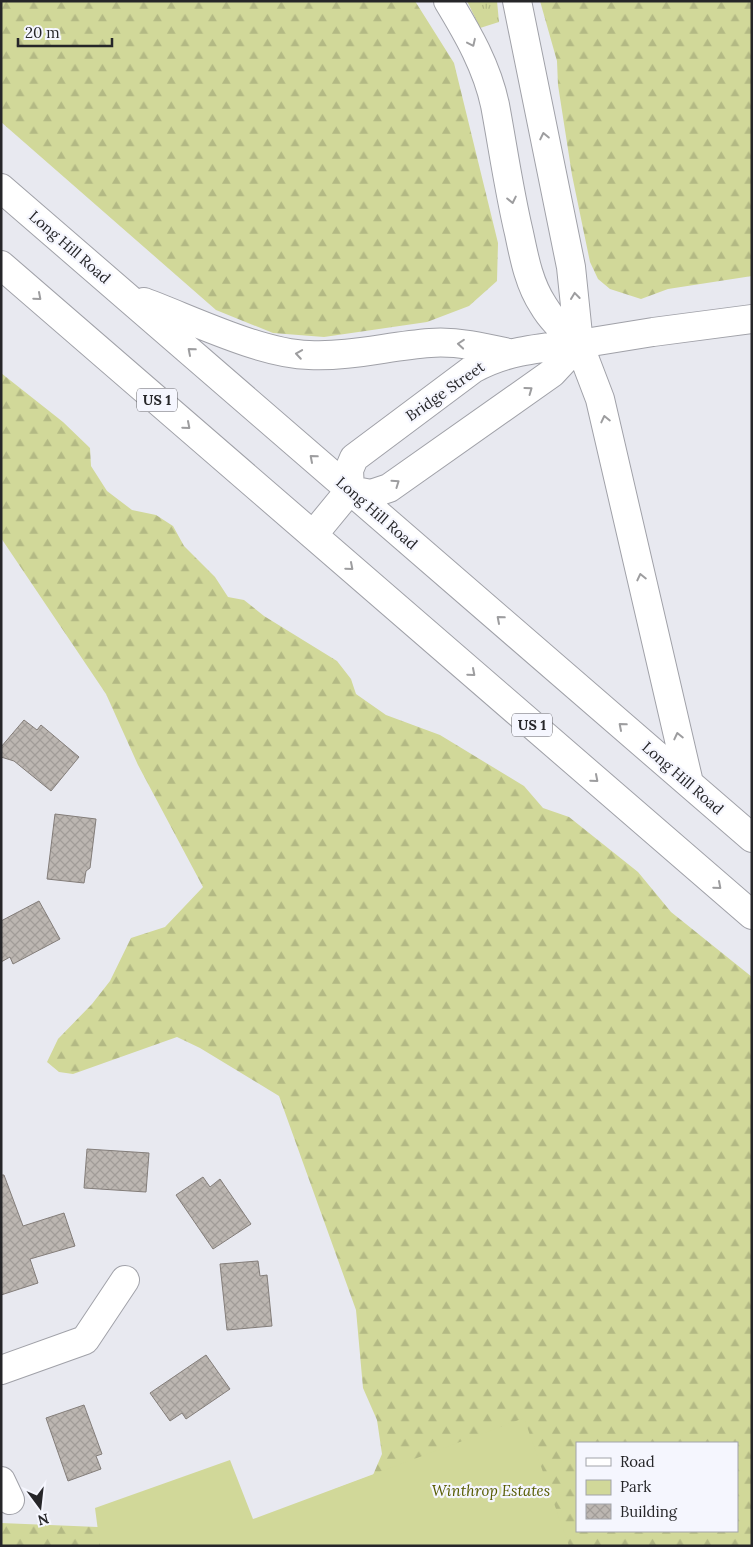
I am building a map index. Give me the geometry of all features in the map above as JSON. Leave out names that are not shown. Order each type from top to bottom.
[{"type":"main road","points":[[448,1],[468,33],[482,63],[494,104],[506,174],[532,284],[542,304],[555,322],[579,344]]},
{"type":"main road","points":[[517,1],[571,267],[579,344],[600,399],[689,783]]},
{"type":"main road","name":"Long Hill Road","points":[[1,188],[752,838]]},
{"type":"main road","name":"US 1","points":[[1,265],[752,915]]},
{"type":"main road","points":[[125,294],[258,345],[307,356],[339,355],[432,343],[476,346],[509,353]]},
{"type":"main road","name":"Bridge Street","points":[[350,490],[349,470],[354,458],[473,369],[490,359],[509,353],[752,319]]},
{"type":"main road","points":[[313,535],[350,490],[371,494],[389,488],[552,373],[579,344]]},
{"type":"main road","points":[[1,1370],[85,1340],[125,1280]]},
{"type":"green space","points":[[1,1],[415,1],[454,63],[498,243],[497,281],[469,306],[427,322],[324,337],[273,333],[216,310],[1,122]]},
{"type":"green space","points":[[467,1],[497,1],[499,22],[480,28]]},
{"type":"green space","points":[[540,1],[752,1],[752,276],[668,289],[641,299],[610,289],[598,279],[590,262],[572,175],[558,85],[557,61]]},
{"type":"green space","points":[[1,373],[63,422],[90,448],[91,466],[107,491],[132,510],[156,515],[173,526],[184,546],[215,577],[228,597],[244,600],[264,616],[337,661],[351,679],[356,694],[386,715],[440,735],[524,786],[543,808],[569,817],[638,872],[671,912],[752,977],[752,1546],[275,1546],[335,1489],[373,1475],[382,1454],[377,1420],[363,1388],[356,1310],[279,1096],[200,1048],[177,1037],[73,1074],[59,1072],[47,1062],[58,1039],[92,1004],[110,981],[131,938],[165,927],[203,887],[138,765],[106,694],[1,538]]},
{"type":"green space","name":"Winthrop Estates","points":[[524,1418],[569,1546],[100,1546],[95,1508],[230,1460],[253,1519]]},
{"type":"green space","points":[[1,1523],[98,1527],[140,1539],[186,1546],[1,1546]]},
{"type":"building","points":[[24,720],[37,730],[41,725],[79,757],[51,791],[14,761],[1,757],[1,747]]},
{"type":"building","points":[[55,814],[96,819],[90,868],[86,871],[84,883],[47,879]]},
{"type":"building","points":[[39,901],[60,939],[13,964],[10,957],[1,962],[1,921]]},
{"type":"building","points":[[87,1149],[149,1153],[146,1192],[84,1188]]},
{"type":"building","points":[[1,1175],[4,1175],[23,1226],[64,1213],[75,1246],[30,1259],[38,1283],[1,1295]]},
{"type":"building","points":[[203,1177],[210,1187],[220,1179],[251,1224],[213,1249],[176,1195]]},
{"type":"building","points":[[258,1261],[260,1276],[267,1275],[272,1326],[227,1330],[220,1264]]},
{"type":"building","points":[[206,1355],[230,1389],[186,1419],[182,1413],[170,1421],[150,1393]]},
{"type":"building","points":[[84,1405],[102,1454],[96,1456],[101,1469],[68,1481],[46,1418]]}]
